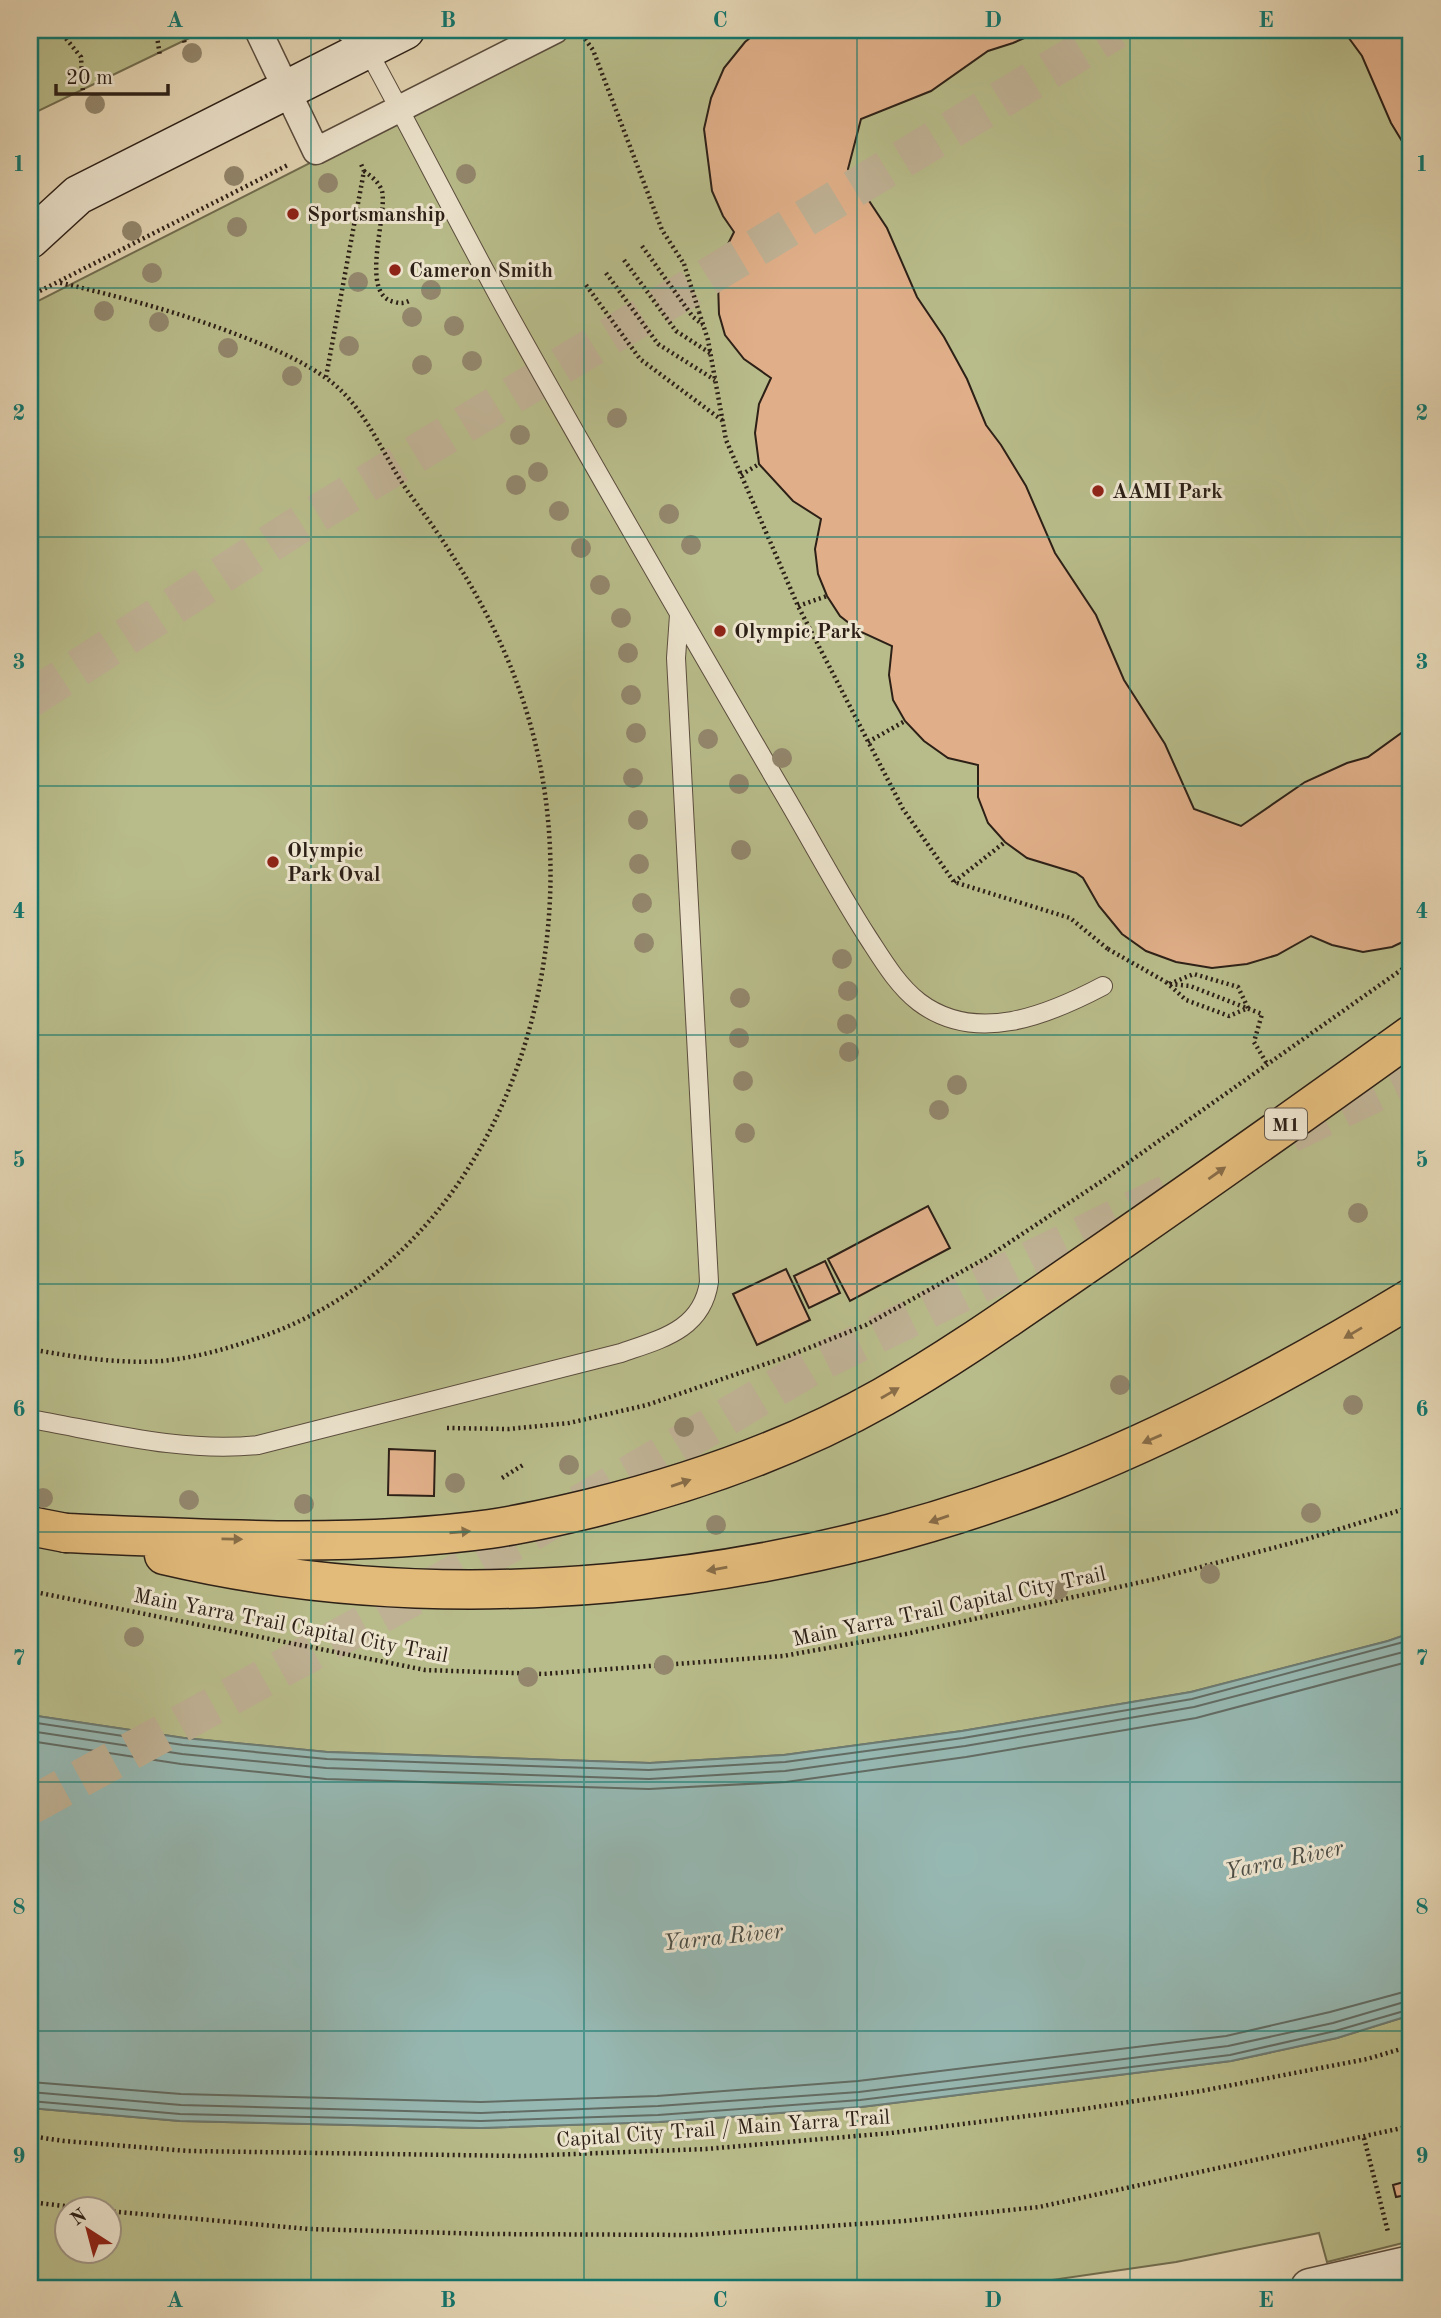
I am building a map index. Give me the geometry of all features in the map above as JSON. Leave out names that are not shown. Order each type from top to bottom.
[{"type":"highway","name":"M1","points":[[48,1529],[307,1541],[408,1537],[491,1529],[564,1515],[656,1492],[740,1463],[797,1440],[882,1398],[957,1353],[1162,1212],[1411,1035]]},
{"type":"highway","points":[[48,1529],[185,1560],[274,1576],[359,1587],[484,1591],[618,1582],[712,1571],[920,1525],[1048,1482],[1166,1433],[1253,1389],[1411,1298]]},
{"type":"main road","points":[[30,205],[78,195],[287,89],[359,36],[405,30]]},
{"type":"main road","points":[[30,239],[78,195]]},
{"type":"main road","points":[[1310,2288],[1400,2250]]},
{"type":"street","points":[[258,30],[316,151],[555,30]]},
{"type":"lane","points":[[359,36],[400,108],[503,305],[679,615],[852,912],[891,972],[919,1002],[948,1018],[980,1025],[1010,1022],[1044,1013],[1103,986]]},
{"type":"lane","points":[[30,1419],[144,1440],[207,1448],[258,1446],[621,1353],[674,1332],[700,1310],[709,1282],[676,658],[679,615]]},
{"type":"path","points":[[59,30],[81,57],[83,94]]},
{"type":"path","points":[[156,30],[160,56]]},
{"type":"path","points":[[181,30],[185,44]]},
{"type":"path","points":[[579,30],[593,50],[662,230],[684,264],[710,353],[726,440],[798,606],[903,809],[954,883],[1070,918],[1108,949],[1167,983],[1186,1000],[1229,1016],[1248,1008]]},
{"type":"path","points":[[346,135],[364,171],[382,190],[377,282],[389,301],[405,303],[411,300]]},
{"type":"path","points":[[30,296],[316,151]]},
{"type":"path","points":[[326,377],[364,171]]},
{"type":"path","points":[[642,246],[693,317],[703,325]]},
{"type":"path","points":[[624,260],[676,331],[710,353]]},
{"type":"path","points":[[606,273],[658,344],[715,380]]},
{"type":"path","points":[[30,1349],[117,1362],[164,1361],[220,1350],[280,1331],[322,1310],[359,1286],[393,1258],[449,1196],[477,1155],[502,1107],[523,1052],[538,996],[549,919],[549,845],[543,782],[528,716],[499,636],[467,578],[396,475],[369,424],[351,401],[326,377],[265,345],[148,304],[57,282]]},
{"type":"path","points":[[586,285],[640,359],[723,421]]},
{"type":"path","points":[[741,475],[760,464]]},
{"type":"path","points":[[798,606],[827,596]]},
{"type":"path","points":[[868,742],[905,721]]},
{"type":"path","points":[[954,883],[1005,842]]},
{"type":"path","points":[[434,1428],[509,1429],[569,1423],[647,1405],[786,1357],[866,1325],[986,1258],[1102,1181],[1411,962]]},
{"type":"path","points":[[1167,983],[1194,974],[1238,987],[1248,1008]]},
{"type":"path","points":[[1167,983],[1190,986],[1262,1014],[1254,1042],[1268,1064]]},
{"type":"path","points":[[502,1478],[523,1465]]},
{"type":"path","name":"Main Yarra Trail Capital City Trail","points":[[30,1591],[425,1670],[542,1674],[783,1656],[906,1634],[1155,1579],[1411,1507]]},
{"type":"path","name":"Capital City Trail / Main Yarra Trail","points":[[30,2136],[188,2151],[521,2156],[705,2149],[891,2133],[1083,2109],[1201,2091],[1367,2059],[1411,2046]]},
{"type":"path","points":[[122,2212],[309,2229],[487,2234],[692,2235],[904,2221],[1039,2207],[1411,2126]]},
{"type":"path","points":[[1364,2137],[1400,2250]]},
{"type":"path","points":[[30,2202],[52,2205]]},
{"type":"green space","points":[[30,30],[206,30],[30,115]]},
{"type":"green space","name":"Olympic Park","points":[[572,30],[1411,30],[1411,1633],[1191,1692],[962,1731],[784,1755],[650,1763],[327,1752],[184,1738],[30,1715],[30,305]]},
{"type":"green space","points":[[1411,2015],[1411,2241],[1327,2262],[1319,2233],[1176,2262],[997,2288],[59,2288],[30,2285],[30,2108],[180,2121],[481,2128],[659,2122],[861,2107],[1231,2061],[1337,2038]]},
{"type":"water","name":"Yarra River","points":[[1411,1633],[1411,2015],[1337,2038],[1231,2061],[861,2107],[659,2122],[481,2128],[180,2121],[30,2108],[30,1715],[184,1738],[327,1752],[650,1763],[784,1755],[962,1731],[1191,1692]]},
{"type":"building","points":[[760,30],[1043,30],[988,51],[931,91],[861,119],[848,169],[887,228],[917,297],[944,337],[967,379],[986,425],[1026,486],[1055,553],[1096,615],[1124,680],[1165,744],[1194,809],[1241,826],[1305,782],[1347,763],[1368,757],[1411,726],[1411,938],[1392,947],[1363,952],[1332,945],[1311,936],[1277,955],[1247,964],[1212,968],[1176,962],[1146,951],[1122,934],[1099,906],[1083,878],[1076,873],[1027,858],[1005,842],[988,823],[978,797],[978,765],[948,758],[924,741],[905,721],[893,700],[889,675],[892,646],[859,631],[840,616],[827,596],[818,574],[815,549],[821,519],[793,501],[759,464],[755,433],[759,404],[771,378],[744,359],[725,335],[719,314],[718,282],[721,258],[734,232],[723,216],[712,191],[704,129],[711,98],[724,68],[745,42]]},
{"type":"building","points":[[1343,30],[1411,30],[1411,156],[1391,123],[1362,56]]},
{"type":"building","points":[[928,1206],[950,1248],[850,1301],[828,1259]]},
{"type":"building","points":[[825,1261],[840,1293],[809,1308],[794,1276]]},
{"type":"building","points":[[786,1269],[810,1320],[757,1345],[733,1294]]},
{"type":"building","points":[[389,1449],[435,1451],[434,1496],[388,1495]]},
{"type":"building","points":[[1411,2180],[1411,2194],[1396,2197],[1393,2185]]},
{"type":"tunnel","points":[[30,699],[308,519],[1116,30]]},
{"type":"tunnel","points":[[1290,1134],[1411,1076]]},
{"type":"tunnel","points":[[30,1806],[530,1533],[816,1364],[1170,1192]]},
{"type":"place","name":"Sportsmanship","points":[[293,214]]},
{"type":"place","name":"Cameron Smith","points":[[395,270]]},
{"type":"place","name":"AAMI Park","points":[[1098,491]]},
{"type":"place","name":"Olympic Park","points":[[720,631]]},
{"type":"place","name":"Olympic Park Oval","points":[[273,862]]}]
